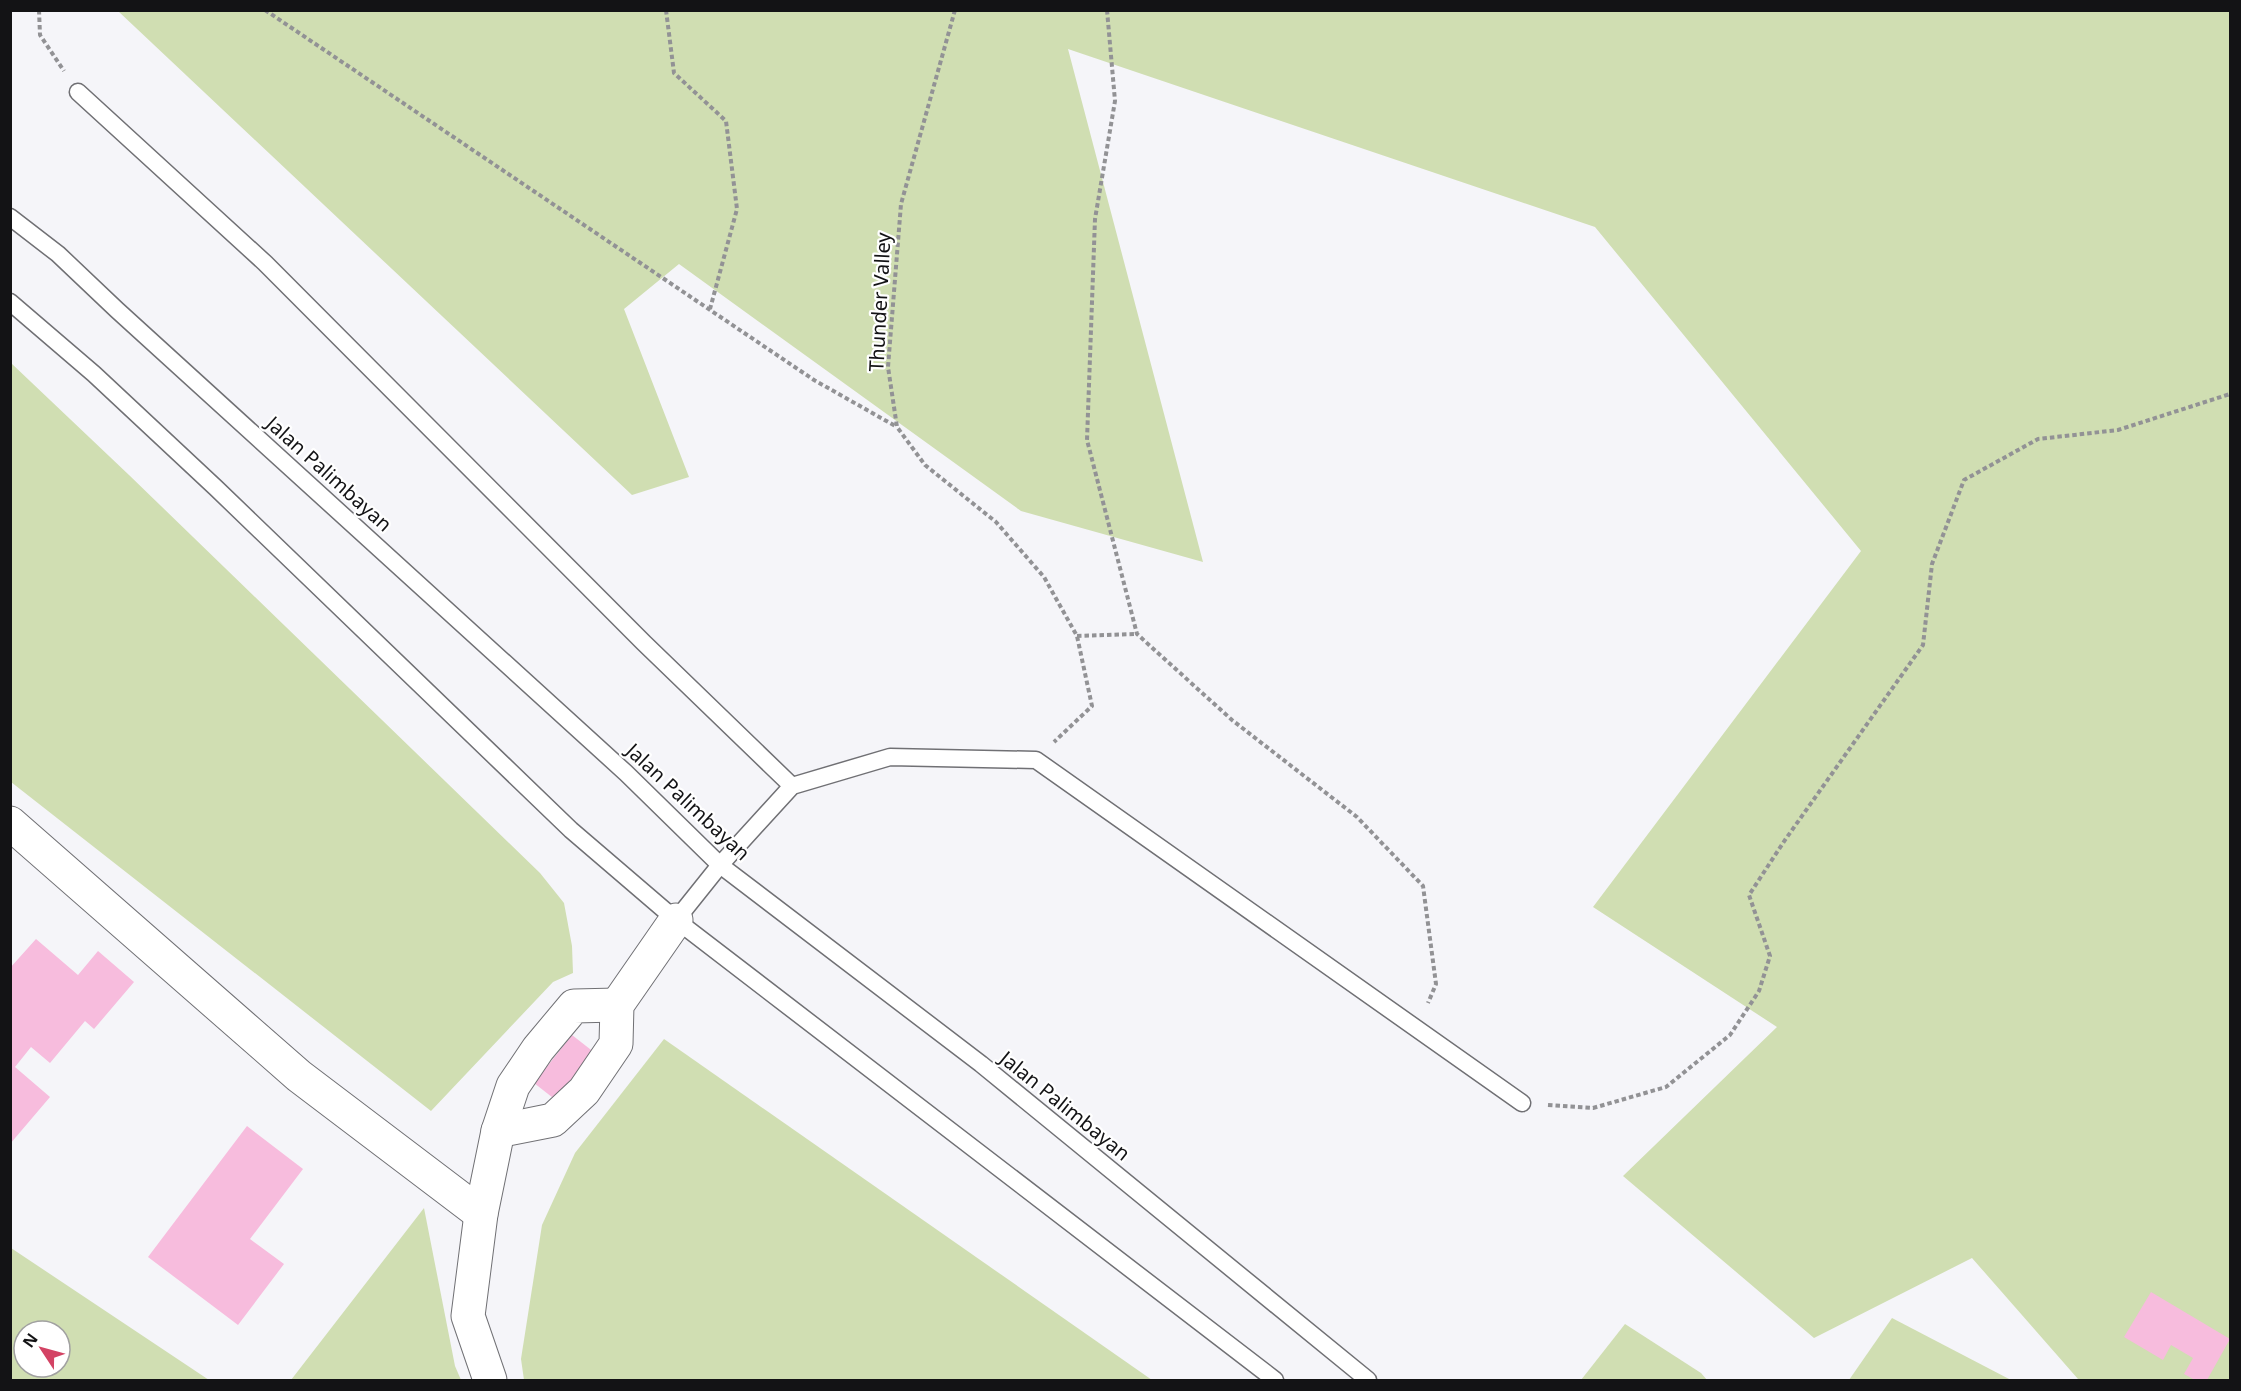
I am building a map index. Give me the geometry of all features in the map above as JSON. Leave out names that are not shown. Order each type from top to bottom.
[{"type":"street","points":[[10,823],[299,1076],[481,1214]]},
{"type":"street","points":[[498,1131],[553,1120],[584,1091],[616,1044],[617,1005],[676,920]]},
{"type":"street","points":[[490,1380],[468,1316],[481,1214],[498,1131],[513,1086],[538,1049],[574,1006],[617,1005]]},
{"type":"lane","points":[[78,92],[265,263],[644,643],[792,786]]},
{"type":"lane","name":"Jalan Palimbayan","points":[[10,218],[58,254],[626,773],[720,865],[981,1064],[1368,1380]]},
{"type":"lane","points":[[10,302],[94,374],[216,488],[571,830],[676,920],[1275,1380]]},
{"type":"lane","points":[[676,920],[720,865],[792,786],[890,757],[1036,760],[1522,1103]]},
{"type":"path","points":[[39,10],[40,35],[78,92]]},
{"type":"path","points":[[265,10],[814,380],[897,428]]},
{"type":"path","points":[[666,10],[674,73],[726,121],[737,209],[710,309]]},
{"type":"path","name":"Thunder Valley","points":[[955,10],[901,204],[888,367],[897,428],[925,465],[996,522],[1044,577],[1077,636],[1092,706],[1036,760]]},
{"type":"path","points":[[1107,10],[1115,101],[1095,219],[1087,440],[1137,634],[1232,720],[1357,817],[1423,886],[1436,984],[1417,1029]]},
{"type":"path","points":[[1522,1103],[1593,1108],[1666,1087],[1730,1035],[1759,990],[1770,956],[1749,895],[1791,831],[1923,645],[1932,564],[1964,480],[2038,439],[2118,430],[2230,394]]},
{"type":"path","points":[[1077,636],[1137,634]]},
{"type":"green space","points":[[118,11],[2230,11],[2230,1380],[2077,1380],[1972,1258],[1814,1338],[1623,1176],[1777,1027],[1593,907],[1861,551],[1595,227],[1068,49],[1203,562],[1021,511],[679,264],[624,309],[689,477],[632,495]]},
{"type":"green space","points":[[11,363],[540,873],[564,903],[572,946],[573,973],[553,982],[431,1111],[11,782]]},
{"type":"green space","points":[[664,1039],[1152,1380],[524,1380],[521,1359],[542,1225],[575,1153]]},
{"type":"green space","points":[[424,1208],[455,1366],[461,1380],[291,1380]]},
{"type":"green space","points":[[10,1248],[11,1248],[209,1380],[11,1380]]},
{"type":"green space","points":[[1892,1318],[2011,1380],[1849,1380]]},
{"type":"green space","points":[[1625,1324],[1701,1373],[1707,1380],[1581,1380]]},
{"type":"building","points":[[36,939],[78,975],[98,951],[134,982],[94,1029],[85,1021],[50,1063],[31,1047],[15,1067],[50,1097],[10,1144],[10,968]]},
{"type":"building","points":[[572,1035],[595,1053],[557,1101],[534,1083]]},
{"type":"building","points":[[247,1126],[303,1169],[250,1239],[284,1264],[238,1325],[148,1257]]},
{"type":"building","points":[[2151,1292],[2230,1339],[2207,1380],[2195,1380],[2184,1374],[2193,1358],[2171,1345],[2163,1360],[2124,1337]]}]
